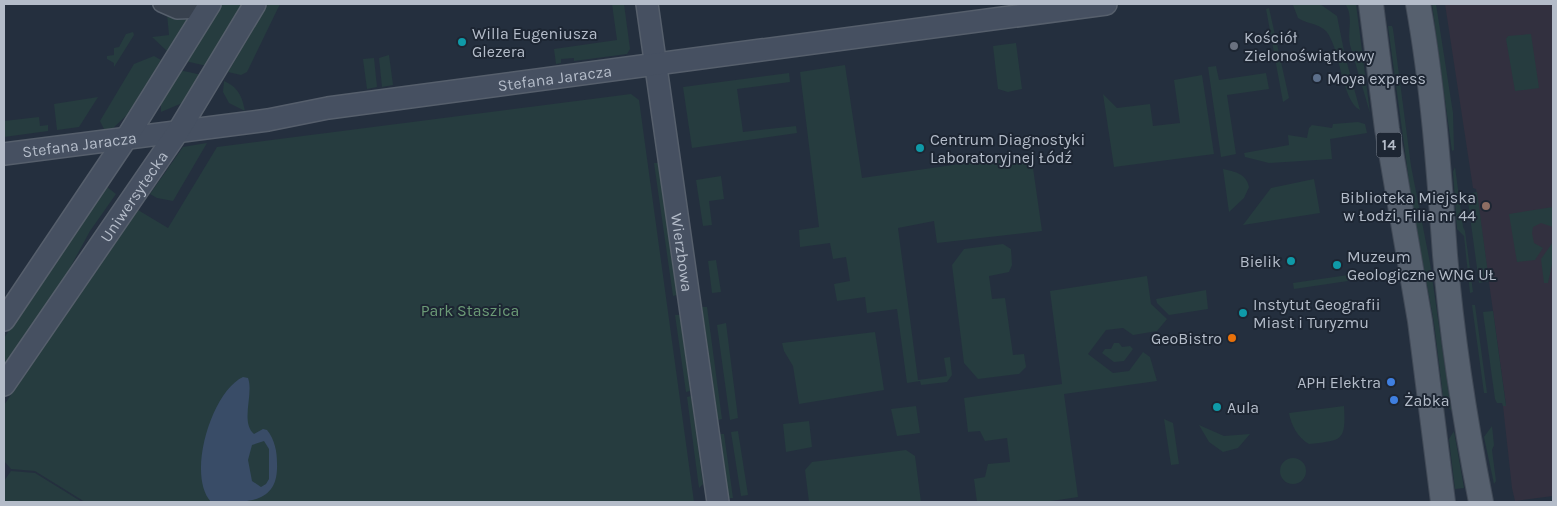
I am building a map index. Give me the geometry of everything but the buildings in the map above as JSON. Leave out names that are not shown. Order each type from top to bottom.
[{"type":"main road","name":"14","points":[[1371,4],[1388,137],[1420,321],[1443,502]]},
{"type":"main road","points":[[1420,13],[1436,133],[1445,256],[1453,327],[1466,424],[1481,502]]},
{"type":"street","points":[[161,4],[177,11],[207,7]]},
{"type":"street","name":"Uniwersytecka","points":[[4,385],[179,130],[255,4]]},
{"type":"street","name":"Wierzbowa","points":[[647,4],[718,502]]},
{"type":"street","name":"Stefana Jaracza","points":[[4,154],[127,136],[268,120],[328,108],[1106,4]]},
{"type":"street","points":[[1406,4],[1420,13]]},
{"type":"street","points":[[4,320],[127,136],[207,7]]},
{"type":"shaded area","points":[[1445,4],[1553,4],[1553,496],[1515,501],[1512,488],[1503,406],[1506,405],[1493,311],[1476,189],[1473,188]]},
{"type":"green space","points":[[220,4],[243,4],[207,66],[185,61]]},
{"type":"green space","points":[[268,4],[280,4],[247,72],[241,75],[228,72]]},
{"type":"green space","points":[[612,4],[624,4],[630,49],[627,54],[574,61],[574,58],[561,59],[561,63],[556,64],[554,49],[617,40]]},
{"type":"green space","points":[[1320,4],[1337,16],[1345,56],[1360,110],[1349,96],[1335,50],[1326,31],[1320,26],[1298,18],[1293,5]]},
{"type":"green space","points":[[1345,4],[1356,4],[1370,113],[1350,45],[1350,18]]},
{"type":"green space","points":[[1432,4],[1436,4],[1453,113],[1454,150],[1452,151]]},
{"type":"green space","points":[[1269,8],[1289,98],[1283,102],[1266,9]]},
{"type":"green space","points":[[167,14],[187,19],[167,51],[152,37],[169,35]]},
{"type":"green space","points":[[1388,26],[1392,26],[1393,29],[1411,166],[1430,263],[1451,410],[1444,404],[1434,323],[1412,203]]},
{"type":"green space","points":[[133,32],[134,35],[114,67],[114,63],[107,59],[107,56],[114,55],[114,48],[119,47],[126,34]]},
{"type":"green space","points":[[1531,34],[1539,88],[1515,91],[1506,39],[1508,36]]},
{"type":"green space","points":[[1016,43],[1022,89],[1008,92],[998,89],[993,46]]},
{"type":"green space","points":[[389,55],[393,85],[382,87],[379,58]]},
{"type":"green space","points":[[154,56],[161,60],[127,115],[111,130],[104,129],[100,121],[134,64]]},
{"type":"green space","points":[[374,58],[377,87],[367,89],[363,59]]},
{"type":"green space","points":[[845,65],[862,178],[1031,154],[1042,231],[937,243],[934,221],[898,228],[918,380],[947,376],[944,358],[950,357],[952,375],[947,382],[921,385],[920,381],[907,383],[897,309],[867,313],[865,297],[837,301],[834,284],[850,281],[846,257],[833,259],[830,243],[800,247],[799,230],[819,227],[800,72]]},
{"type":"green space","points":[[1216,66],[1219,80],[1266,73],[1269,89],[1227,95],[1236,154],[1221,157],[1208,67]]},
{"type":"green space","points":[[179,70],[202,75],[187,101],[161,112],[161,102]]},
{"type":"green space","points":[[789,73],[790,82],[737,89],[743,132],[796,126],[797,133],[692,148],[683,87]]},
{"type":"green space","points":[[1202,75],[1214,154],[1114,167],[1103,94],[1117,108],[1150,104],[1153,126],[1180,123],[1174,80]]},
{"type":"green space","points":[[224,81],[233,86],[239,93],[245,111],[229,103],[223,92]]},
{"type":"green space","name":"Park Staszica","points":[[631,94],[639,100],[694,502],[85,502],[35,471],[11,469],[4,461],[4,405],[138,210],[168,228],[217,147]]},
{"type":"green space","points":[[98,97],[79,127],[57,130],[54,104]]},
{"type":"green space","points":[[39,117],[40,126],[48,125],[48,131],[4,137],[4,121]]},
{"type":"green space","points":[[1358,122],[1365,124],[1367,133],[1330,139],[1332,159],[1269,163],[1245,157],[1244,153],[1289,145],[1288,135],[1307,138],[1309,128],[1312,125],[1332,128],[1333,124]]},
{"type":"green space","points":[[207,143],[173,201],[157,198],[150,194],[183,147]]},
{"type":"green space","points":[[654,163],[659,163],[677,295],[673,296]]},
{"type":"green space","points":[[1455,167],[1473,292],[1470,293],[1464,236],[1457,229],[1453,172]]},
{"type":"green space","points":[[1223,169],[1243,176],[1248,182],[1249,187],[1244,198],[1229,212]]},
{"type":"green space","points":[[721,176],[724,199],[709,201],[712,225],[703,226],[696,180]]},
{"type":"green space","points":[[1314,179],[1320,213],[1243,225],[1271,188]]},
{"type":"green space","points":[[107,187],[116,194],[90,231],[58,290],[4,370],[4,338]]},
{"type":"green space","points":[[1477,192],[1489,281],[1479,283],[1467,194]]},
{"type":"green space","points":[[1553,207],[1553,227],[1541,223],[1533,227],[1534,243],[1543,248],[1535,260],[1517,262],[1509,214]]},
{"type":"green space","points":[[1553,242],[1553,260],[1548,283],[1544,283],[1541,259]]},
{"type":"green space","points":[[1003,244],[1011,249],[1012,265],[1009,272],[989,276],[992,299],[1005,298],[1013,355],[1024,354],[1026,367],[1019,374],[978,379],[964,363],[952,265],[964,249]]},
{"type":"green space","points":[[716,260],[721,292],[712,293],[708,261]]},
{"type":"green space","points":[[1348,275],[1350,278],[1348,281],[1294,289],[1293,283]]},
{"type":"green space","points":[[1147,276],[1151,304],[1167,319],[1157,331],[1133,335],[1123,328],[1106,330],[1088,354],[1113,373],[1129,371],[1143,352],[1150,357],[1157,381],[1064,394],[1078,497],[1045,502],[977,502],[974,479],[985,477],[988,464],[1010,462],[1007,438],[985,441],[980,431],[968,432],[964,398],[1062,384],[1050,291]]},
{"type":"green space","points":[[1206,290],[1208,309],[1169,315],[1157,303],[1156,299]]},
{"type":"green space","points":[[1472,305],[1475,305],[1487,393],[1484,393]]},
{"type":"green space","points":[[702,307],[707,307],[722,419],[718,420]]},
{"type":"green space","points":[[1493,311],[1506,406],[1503,406],[1502,403],[1497,403],[1495,399],[1483,312]]},
{"type":"green space","points":[[675,315],[680,315],[690,391],[686,392]]},
{"type":"green space","points":[[726,323],[738,418],[730,420],[717,325]]},
{"type":"green space","points":[[875,332],[884,390],[799,404],[793,366],[784,351],[782,343]]},
{"type":"green space","points":[[1114,343],[1119,343],[1122,347],[1130,346],[1133,349],[1124,361],[1114,362],[1102,353],[1105,349],[1111,349]]},
{"type":"green space","points":[[691,396],[703,484],[699,488],[687,397]]},
{"type":"green space","points":[[916,406],[920,433],[897,436],[891,409]]},
{"type":"green space","points":[[1344,406],[1343,433],[1335,440],[1320,443],[1309,444],[1298,435],[1291,422],[1289,413]]},
{"type":"green space","points":[[1164,419],[1173,423],[1179,464],[1171,465]]},
{"type":"green space","points":[[809,421],[812,447],[786,452],[783,424]]},
{"type":"green space","points":[[1199,425],[1224,436],[1250,434],[1238,448],[1223,452],[1209,442]]},
{"type":"green space","points":[[1492,426],[1494,445],[1492,450],[1496,481],[1494,484],[1484,437]]},
{"type":"green space","points":[[738,431],[748,495],[741,496],[731,432]]},
{"type":"green space","points":[[1454,431],[1464,488],[1455,489],[1449,439]]},
{"type":"green space","points":[[720,434],[724,434],[733,498],[729,498]]},
{"type":"green space","points":[[906,450],[915,456],[921,502],[809,502],[805,470],[812,462]]},
{"type":"green space","points":[[1293,458],[1302,462],[1306,471],[1302,480],[1293,484],[1284,480],[1280,471],[1284,462]]},
{"type":"green space","points":[[11,471],[35,473],[82,502],[4,502],[4,481]]},
{"type":"water","points":[[243,377],[248,378],[250,392],[248,422],[254,434],[263,429],[267,430],[272,438],[277,455],[276,477],[272,487],[266,494],[257,499],[236,502],[211,502],[204,489],[201,473],[202,454],[213,416],[221,399],[232,385]],"holes":[[[264,441],[269,449],[269,479],[261,487],[252,481],[248,460],[252,445]]]},
{"type":"place","name":"Willa Eugeniusza Glezera","points":[[462,42]]},
{"type":"place","name":"Kościół Zielonoświątkowy","points":[[1234,46]]},
{"type":"place","name":"Moya express","points":[[1317,78]]},
{"type":"place","name":"Centrum Diagnostyki Laboratoryjnej Łódź","points":[[920,148]]},
{"type":"place","name":"Biblioteka Miejska w Łodzi, Filia nr 44","points":[[1486,206]]},
{"type":"place","name":"Bielik","points":[[1291,261]]},
{"type":"place","name":"Muzeum Geologiczne WNG UŁ","points":[[1337,265]]},
{"type":"place","name":"Instytut Geografii Miast i Turyzmu","points":[[1243,313]]},
{"type":"place","name":"GeoBistro","points":[[1232,338]]},
{"type":"place","name":"APH Elektra","points":[[1391,382]]},
{"type":"place","name":"Żabka","points":[[1394,400]]},
{"type":"place","name":"Aula","points":[[1217,407]]}]
